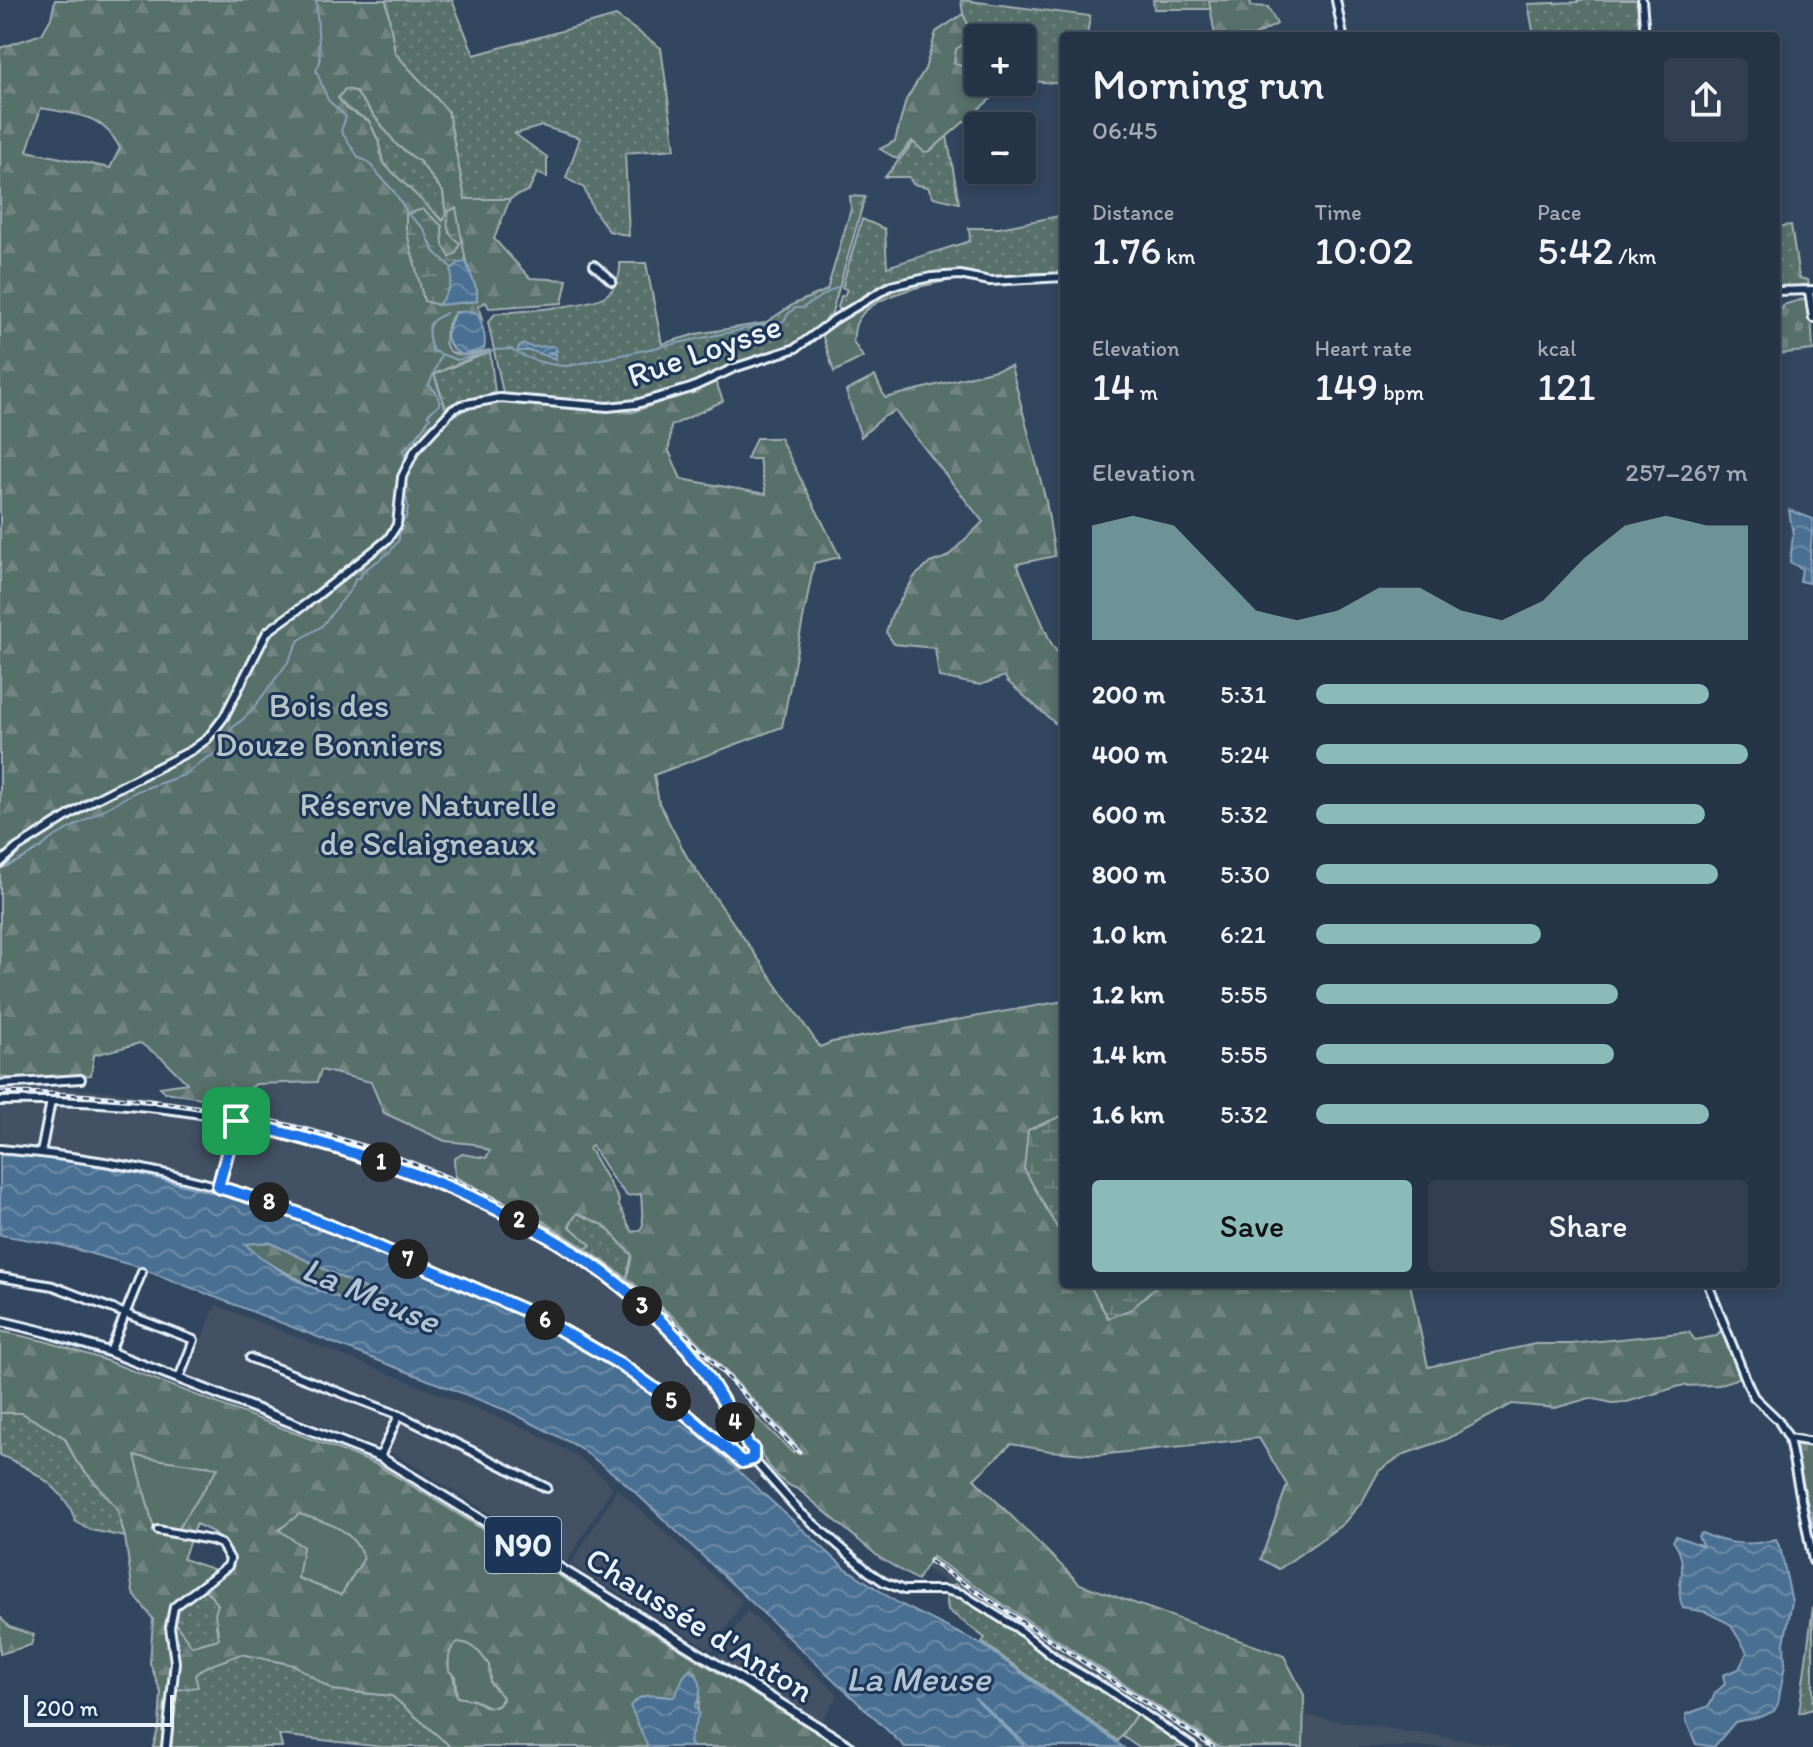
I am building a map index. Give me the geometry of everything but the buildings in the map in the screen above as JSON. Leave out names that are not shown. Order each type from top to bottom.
[{"type":"main road","name":"N90","points":[[0,1321],[110,1352],[179,1378]]},
{"type":"main road","name":"Chaussée d'Anton","points":[[179,1378],[380,1457],[851,1747]]},
{"type":"street","points":[[1336,0],[1342,32]]},
{"type":"street","points":[[1642,0],[1645,32]]},
{"type":"street","points":[[594,265],[612,281]]},
{"type":"street","name":"Rue Loysse","points":[[0,863],[17,848],[92,801],[192,750],[207,739],[224,717],[267,632],[388,539],[397,525],[401,510],[402,477],[415,450],[452,410],[475,400],[500,398],[608,407],[636,404],[691,388],[734,368],[796,348],[823,327],[890,286],[931,277],[960,275],[990,281],[1060,277]]},
{"type":"street","points":[[1780,291],[1811,290],[1813,318]]},
{"type":"street","points":[[0,1084],[81,1079]]},
{"type":"street","points":[[0,1101],[158,1108],[236,1121],[317,1141],[385,1163],[505,1212],[621,1288],[682,1342],[755,1453],[753,1459],[746,1463],[728,1452],[666,1397],[620,1364],[533,1314],[330,1226],[274,1204],[151,1170],[0,1149]]},
{"type":"street","points":[[41,1153],[51,1101]]},
{"type":"street","points":[[218,1187],[236,1121]]},
{"type":"street","points":[[110,1352],[142,1272]]},
{"type":"street","points":[[0,1277],[53,1286],[194,1340],[179,1378]]},
{"type":"street","points":[[1710,1288],[1754,1397],[1778,1420],[1789,1438],[1813,1561]]},
{"type":"street","points":[[250,1358],[399,1415],[547,1488]]},
{"type":"street","points":[[380,1457],[399,1415]]},
{"type":"street","points":[[1789,1438],[1813,1442]]},
{"type":"street","points":[[736,1455],[739,1447],[748,1445]]},
{"type":"street","points":[[753,1459],[799,1511],[876,1577],[904,1590],[945,1590],[962,1594],[1017,1628],[1060,1662],[1118,1696],[1193,1747]]},
{"type":"street","points":[[158,1530],[221,1544],[230,1559],[228,1566],[174,1607],[170,1616],[175,1662],[166,1747]]},
{"type":"shaded area","points":[[321,1070],[390,1087],[490,1129],[545,1222],[627,1278],[677,1320],[798,1446],[793,1453],[768,1427],[757,1448],[772,1467],[754,1484],[669,1408],[600,1358],[530,1318],[386,1252],[44,1157],[0,1155],[0,1089],[62,1088],[120,1092],[200,1104],[205,1074],[256,1084],[316,1082]]},
{"type":"shaded area","points":[[216,1305],[530,1430],[577,1456],[613,1486],[567,1562],[395,1454],[186,1375]]},
{"type":"shaded area","points":[[617,1489],[742,1601],[713,1651],[571,1564]]},
{"type":"shaded area","points":[[932,1557],[1219,1747],[1201,1747],[925,1568]]},
{"type":"shaded area","points":[[747,1610],[838,1694],[822,1721],[718,1657]]},
{"type":"shaded area","points":[[1303,1715],[1385,1728],[1513,1747],[1303,1747]]},
{"type":"green space","name":"Bois des Douze Bonniers","points":[[55,0],[386,0],[395,53],[448,111],[465,199],[510,199],[494,239],[530,278],[567,280],[562,303],[489,308],[486,302],[478,306],[482,319],[474,312],[455,312],[446,331],[449,350],[462,355],[490,350],[434,374],[449,418],[480,402],[499,399],[633,412],[716,382],[723,401],[671,426],[669,451],[681,479],[766,494],[759,459],[747,459],[756,438],[780,438],[840,557],[814,563],[782,727],[654,775],[659,803],[687,857],[820,1047],[832,1042],[1060,1002],[1060,1288],[1411,1288],[1428,1367],[1535,1344],[1570,1344],[1689,1332],[1695,1340],[1716,1336],[1724,1327],[1744,1376],[1719,1385],[1680,1386],[1627,1402],[1612,1403],[1590,1398],[1555,1408],[1512,1404],[1447,1439],[1402,1455],[1379,1471],[1362,1502],[1343,1524],[1279,1569],[1261,1559],[1287,1485],[1259,1438],[1098,1455],[1011,1444],[974,1479],[1080,1584],[1284,1656],[1304,1695],[1303,1747],[1219,1747],[932,1557],[917,1580],[880,1558],[798,1489],[788,1485],[769,1466],[733,1406],[748,1409],[793,1453],[797,1446],[677,1320],[627,1278],[632,1255],[604,1225],[577,1213],[569,1226],[591,1245],[586,1249],[545,1222],[455,1177],[454,1159],[462,1154],[486,1158],[490,1151],[474,1144],[445,1141],[384,1113],[371,1082],[321,1070],[317,1082],[256,1084],[231,1103],[165,1092],[160,1087],[187,1083],[163,1059],[140,1043],[94,1055],[91,1075],[14,1080],[0,1076],[0,48],[42,34],[51,18]],"holes":[[[345,89],[355,91],[397,145],[420,162],[443,192],[446,214],[443,221],[383,163],[378,140],[369,121],[347,109],[338,98]],[[41,108],[77,114],[96,121],[113,136],[120,148],[110,168],[27,151]],[[592,1146],[627,1196],[641,1194],[643,1225],[640,1230],[633,1232],[630,1228],[618,1205],[619,1200],[589,1148]]]},
{"type":"green space","points":[[386,0],[452,0],[474,55],[616,16],[661,48],[675,149],[625,153],[629,236],[609,231],[593,209],[584,188],[566,178],[580,138],[542,126],[515,134],[547,157],[547,177],[537,173],[529,190],[510,199],[465,199],[448,112],[395,53]]},
{"type":"green space","points":[[961,0],[1090,16],[1088,32],[1060,32],[1060,84],[1036,81],[1036,24],[967,24]]},
{"type":"green space","points":[[1153,0],[1209,0],[1211,9],[1154,9]]},
{"type":"green space","points":[[1209,0],[1251,0],[1250,6],[1268,7],[1277,24],[1262,32],[1214,32]]},
{"type":"green space","points":[[1640,0],[1642,32],[1533,32],[1528,4]]},
{"type":"green space","points":[[963,14],[968,24],[964,24],[964,44],[956,49],[954,63],[964,68],[964,96],[994,96],[975,112],[964,112],[964,122],[930,151],[924,152],[912,141],[897,159],[880,149],[895,141],[906,100],[925,69],[936,32]]},
{"type":"green space","points":[[964,43],[964,68],[954,63],[956,49]]},
{"type":"green space","points":[[345,89],[355,91],[397,145],[420,162],[443,192],[446,214],[443,222],[383,163],[378,140],[369,121],[347,109],[338,97]]},
{"type":"green space","points":[[947,136],[959,203],[933,197],[928,187],[913,184],[909,177],[885,177],[914,142],[930,151]]},
{"type":"green space","points":[[850,196],[865,197],[830,319],[801,343],[734,366],[671,393],[626,403],[508,397],[503,393],[488,322],[495,314],[596,300],[615,286],[620,263],[646,263],[662,344],[696,334],[765,323],[794,304],[827,290],[851,209]]},
{"type":"green space","points":[[456,208],[477,301],[438,305],[424,301],[406,229],[406,214],[423,209],[442,226],[443,245],[450,257],[456,253],[460,243],[447,225],[449,211]]},
{"type":"green space","points":[[1060,216],[1060,273],[990,279],[959,272],[937,272],[891,284],[841,311],[838,307],[841,296],[847,290],[842,287],[862,219],[885,229],[887,267],[970,241],[969,228],[999,228]]},
{"type":"green space","points":[[1791,225],[1799,278],[1808,280],[1809,285],[1805,288],[1780,286],[1780,226]]},
{"type":"green space","points":[[950,278],[884,299],[863,313],[857,322],[853,341],[863,357],[834,372],[822,334],[892,288]]},
{"type":"green space","points":[[1807,298],[1813,350],[1780,354],[1780,309],[1783,305]]},
{"type":"green space","points":[[490,352],[495,392],[447,411],[434,374]]},
{"type":"green space","points":[[1011,366],[1046,501],[1055,556],[1017,564],[1050,641],[1060,657],[1060,727],[1005,676],[980,685],[939,677],[935,648],[894,644],[886,632],[892,614],[915,576],[930,563],[947,557],[983,522],[895,411],[883,417],[861,437],[846,391],[875,376],[885,398]]},
{"type":"green space","points":[[1060,1117],[1060,1233],[1024,1169],[1028,1130]]},
{"type":"green space","points":[[577,1213],[604,1225],[632,1255],[627,1278],[586,1249],[590,1245],[569,1226]]},
{"type":"green space","points":[[269,1242],[388,1300],[392,1303],[390,1305],[371,1298],[389,1308],[389,1311],[332,1297],[266,1262],[244,1244]]},
{"type":"green space","points":[[1091,1288],[1155,1288],[1132,1309],[1108,1318]]},
{"type":"green space","points":[[0,1331],[102,1359],[376,1464],[840,1747],[691,1747],[689,1742],[700,1697],[695,1672],[675,1697],[641,1697],[631,1706],[648,1747],[451,1747],[392,1696],[333,1690],[294,1665],[241,1654],[203,1668],[195,1675],[198,1687],[177,1690],[171,1747],[153,1747],[159,1726],[161,1693],[150,1663],[153,1619],[133,1593],[125,1537],[117,1508],[76,1461],[65,1438],[22,1413],[0,1413]],"holes":[[[196,1524],[213,1532],[231,1558],[227,1574],[183,1559]],[[202,1586],[218,1604],[215,1614],[219,1639],[192,1646],[170,1616],[174,1607]],[[479,1652],[489,1665],[490,1682],[503,1700],[496,1707],[457,1697],[448,1665],[450,1656]]]},
{"type":"green space","points":[[0,1413],[22,1413],[65,1438],[76,1461],[117,1508],[125,1537],[91,1530],[75,1521],[64,1499],[45,1480],[0,1455]]},
{"type":"green space","points":[[1794,1441],[1813,1444],[1813,1528]]},
{"type":"green space","points":[[135,1456],[218,1468],[176,1532],[154,1529]]},
{"type":"green space","points":[[299,1514],[338,1528],[352,1539],[364,1558],[341,1595],[298,1578],[303,1547],[279,1530]]},
{"type":"green space","points":[[955,1584],[1201,1747],[1193,1747],[1140,1710],[1118,1741],[982,1642],[985,1638],[948,1610],[945,1590]]},
{"type":"green space","points":[[202,1586],[218,1604],[216,1624],[220,1639],[191,1646],[170,1616],[174,1607]]},
{"type":"green space","points":[[1813,1607],[1813,1709],[1799,1713]]},
{"type":"green space","points":[[0,1617],[9,1627],[34,1635],[31,1645],[0,1654]]},
{"type":"green space","points":[[458,1642],[468,1644],[479,1652],[489,1665],[490,1683],[503,1697],[499,1705],[489,1707],[457,1697],[455,1676],[449,1671],[449,1662],[450,1651]]},
{"type":"green space","points":[[241,1654],[294,1665],[333,1690],[392,1696],[451,1747],[382,1747],[279,1735],[282,1747],[171,1747],[177,1690],[203,1668]]},
{"type":"green space","points":[[1139,1710],[1193,1747],[1138,1747],[1122,1736]]},
{"type":"water","points":[[466,262],[477,291],[477,301],[438,305],[450,285],[451,270],[458,263]]},
{"type":"water","points":[[469,311],[478,314],[485,345],[484,349],[462,355],[455,351],[447,337],[455,313]]},
{"type":"water","points":[[524,344],[532,347],[553,346],[557,351],[547,353],[556,354],[556,359],[532,351],[518,351]]},
{"type":"water","points":[[1789,510],[1813,519],[1808,583],[1800,581],[1802,569],[1790,562],[1793,535]]},
{"type":"water","name":"La Meuse","points":[[0,1155],[44,1157],[136,1173],[234,1198],[386,1252],[530,1318],[600,1358],[669,1408],[844,1567],[898,1603],[983,1645],[1123,1747],[1029,1747],[974,1697],[1025,1747],[905,1747],[622,1480],[577,1446],[508,1411],[135,1266],[60,1245],[0,1235]],"holes":[[[269,1242],[391,1303],[371,1298],[367,1301],[389,1310],[312,1288],[276,1268],[245,1244]]]},
{"type":"water","points":[[1702,1533],[1738,1543],[1776,1539],[1792,1602],[1778,1704],[1774,1711],[1763,1716],[1735,1722],[1714,1747],[1696,1744],[1686,1714],[1707,1707],[1725,1684],[1723,1675],[1739,1669],[1747,1652],[1730,1624],[1706,1612],[1683,1608],[1680,1600],[1681,1560],[1673,1541],[1676,1536],[1703,1546],[1698,1536]]},
{"type":"water","points":[[691,1670],[698,1678],[700,1687],[695,1707],[699,1713],[689,1742],[691,1747],[648,1747],[630,1706],[645,1696],[674,1697],[683,1678]]},
{"type":"waterway","points":[[316,0],[320,62],[316,70],[328,100],[346,117],[341,131],[359,158],[367,161],[395,193],[408,214],[424,229],[434,251],[453,269]]},
{"type":"waterway","points":[[494,350],[511,349],[538,361],[568,366],[784,321],[795,308],[802,308],[837,287]]},
{"type":"waterway","points":[[446,313],[429,326],[433,351],[457,360],[492,351]]},
{"type":"waterway","points":[[405,461],[404,450],[425,426],[430,417],[427,415],[440,404],[436,392],[429,385],[441,355]]},
{"type":"waterway","points":[[0,868],[26,857],[49,840],[137,791],[184,775],[220,752],[232,728],[249,714],[288,662],[299,640],[322,626],[356,578],[360,578],[363,571],[389,553],[399,540],[399,527],[406,518],[408,507],[404,485]]},
{"type":"railway","points":[[0,1093],[84,1095],[169,1103],[253,1117],[335,1138],[416,1165],[493,1199],[567,1240],[636,1290],[700,1348],[799,1452]]},
{"type":"railway","points":[[930,1561],[1213,1747]]},
{"type":"route","points":[[236,1121],[317,1141],[448,1187],[505,1212],[588,1264],[621,1288],[682,1342],[699,1364],[748,1445],[753,1448],[753,1459],[742,1462],[666,1397],[620,1364],[533,1314],[330,1226],[218,1187],[236,1121]]},
{"type":"park label","name":"Réserve Naturelle de Sclaigneaux","points":[[428,824]]}]
